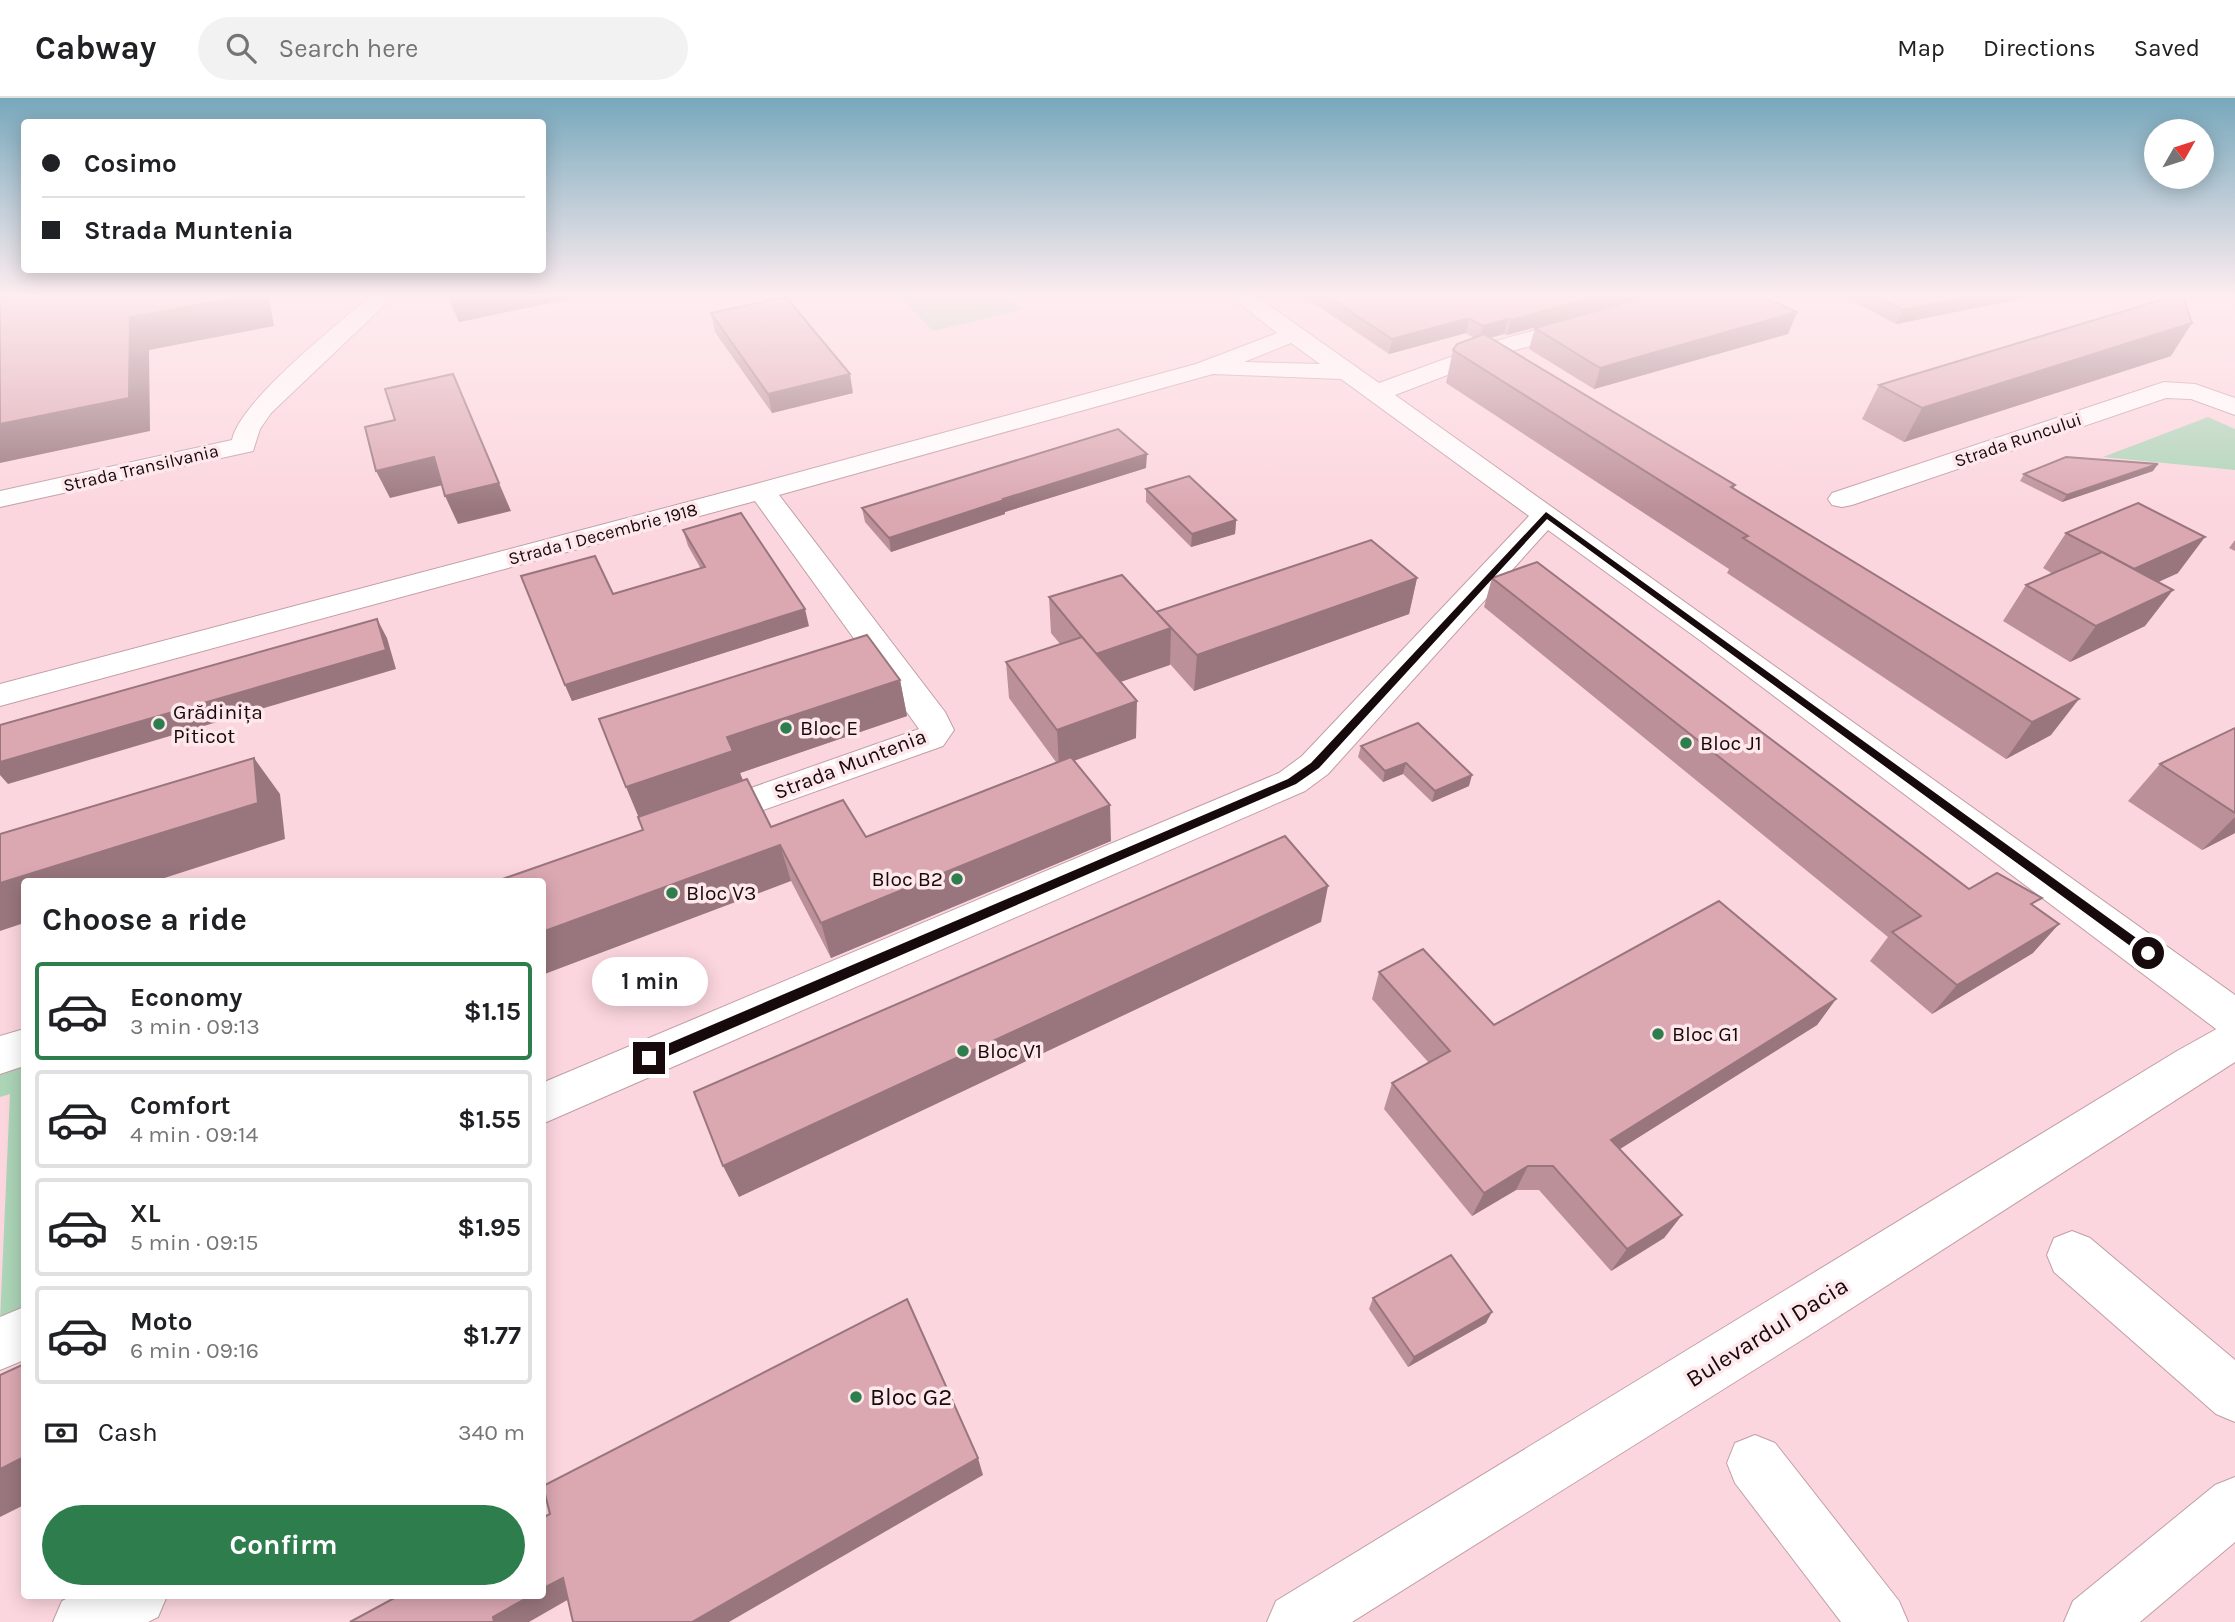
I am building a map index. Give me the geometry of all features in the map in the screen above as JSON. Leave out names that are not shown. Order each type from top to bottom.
[{"type":"street","name":"Strada Transilvania","points":[[0,499],[244,445],[247,429],[261,408],[306,367]]},
{"type":"street","points":[[1205,369],[1210,367]]},
{"type":"street","points":[[1339,367],[1546,514],[2235,1018]]},
{"type":"street","points":[[1376,393],[1446,367]]},
{"type":"street","points":[[1205,369],[1346,372]]},
{"type":"street","name":"Strada 1 Decembrie 1918","points":[[0,695],[1205,369]]},
{"type":"street","name":"Strada Runcului","points":[[1842,499],[2164,390],[2195,392],[2235,407]]},
{"type":"street","name":"Strada Muntenia","points":[[681,826],[931,738],[937,730],[933,720],[889,658],[762,491]]},
{"type":"street","points":[[546,1102],[1292,782],[1315,765],[1546,514]]},
{"type":"street","name":"Bulevardul Dacia","points":[[1297,1622],[2235,1040]]},
{"type":"street","points":[[0,1055],[21,1049]]},
{"type":"street","points":[[2073,1255],[2235,1395]]},
{"type":"street","points":[[0,1344],[21,1334]]},
{"type":"street","points":[[1755,1463],[1878,1622]]},
{"type":"street","points":[[2094,1622],[2235,1505]]},
{"type":"street","points":[[83,1622],[131,1599]]},
{"type":"green space","points":[[2208,417],[2235,429],[2235,470],[2103,457]]},
{"type":"green space","points":[[21,1061],[21,1311],[0,1321],[10,1094],[0,1097],[0,1070]]},
{"type":"building","points":[[0,367],[129,367],[129,398],[0,424]]},
{"type":"building","points":[[749,367],[844,367],[850,374],[768,394]]},
{"type":"building","points":[[1480,367],[1539,367],[1735,485],[1731,487],[2079,699],[2032,722],[1743,538],[1748,536]]},
{"type":"building","points":[[1938,367],[2052,367],[1922,408],[1879,385]]},
{"type":"building","points":[[453,374],[499,483],[445,496],[434,457],[376,471],[365,427],[395,420],[385,389]]},
{"type":"building","points":[[1118,429],[1147,454],[889,538],[862,508]]},
{"type":"building","points":[[2066,457],[2158,464],[2067,495],[2024,474]]},
{"type":"building","points":[[1189,476],[1236,520],[1192,534],[1146,489]]},
{"type":"building","points":[[2138,503],[2205,537],[2134,569],[2066,533]]},
{"type":"building","points":[[741,513],[805,609],[565,685],[521,576],[595,556],[613,594],[705,567],[683,530]]},
{"type":"building","points":[[1371,540],[1417,578],[1197,655],[1156,612]]},
{"type":"building","points":[[2102,552],[2173,590],[2096,626],[2026,585]]},
{"type":"building","points":[[1537,562],[1969,889],[1997,873],[2042,898],[2031,904],[2059,924],[1957,985],[1892,932],[1921,916],[1492,578]]},
{"type":"building","points":[[1122,575],[1171,628],[1096,654],[1049,597]]},
{"type":"building","points":[[377,619],[386,650],[0,762],[0,725]]},
{"type":"building","points":[[867,635],[900,680],[727,737],[733,751],[626,787],[599,719]]},
{"type":"building","points":[[1082,637],[1137,701],[1057,730],[1006,662]]},
{"type":"building","points":[[1418,723],[1472,775],[1435,791],[1406,763],[1385,771],[1361,746]]},
{"type":"building","points":[[2235,728],[2235,813],[2160,764]]},
{"type":"building","points":[[1071,757],[1110,805],[821,923],[780,845],[546,931],[546,878],[505,878],[643,830],[638,817],[747,779],[771,827],[843,800],[866,837]]},
{"type":"building","points":[[254,758],[258,803],[0,883],[0,834]]},
{"type":"building","points":[[1285,836],[1328,886],[723,1166],[694,1092]]},
{"type":"building","points":[[1719,901],[1836,999],[1611,1140],[1682,1215],[1627,1249],[1553,1166],[1528,1166],[1484,1193],[1392,1083],[1450,1051],[1379,972],[1423,949],[1494,1025]]},
{"type":"building","points":[[1451,1255],[1492,1312],[1414,1357],[1373,1298]]},
{"type":"building","name":"Bloc G2","points":[[907,1299],[978,1458],[692,1622],[573,1622],[563,1578],[546,1587],[546,1516],[550,1514],[546,1484]]},
{"type":"building","points":[[21,1365],[21,1458],[0,1469],[0,1375]]},
{"type":"building","points":[[392,1599],[525,1599],[493,1617],[494,1622],[350,1622]]},
{"type":"place","name":"Grădinița Piticot","points":[[159,724]]},
{"type":"place","name":"Bloc E","points":[[786,728]]},
{"type":"place","name":"Bloc J1","points":[[1686,743]]},
{"type":"place","name":"Bloc B2","points":[[957,879]]},
{"type":"place","name":"Bloc V3","points":[[672,893]]},
{"type":"place","name":"Bloc G1","points":[[1658,1034]]},
{"type":"place","name":"Bloc V1","points":[[963,1051]]},
{"type":"place","name":"Bloc G2","points":[[856,1397]]},
{"type":"route","points":[[649,1058],[1292,782],[1315,765],[1546,514],[2148,953]]}]
